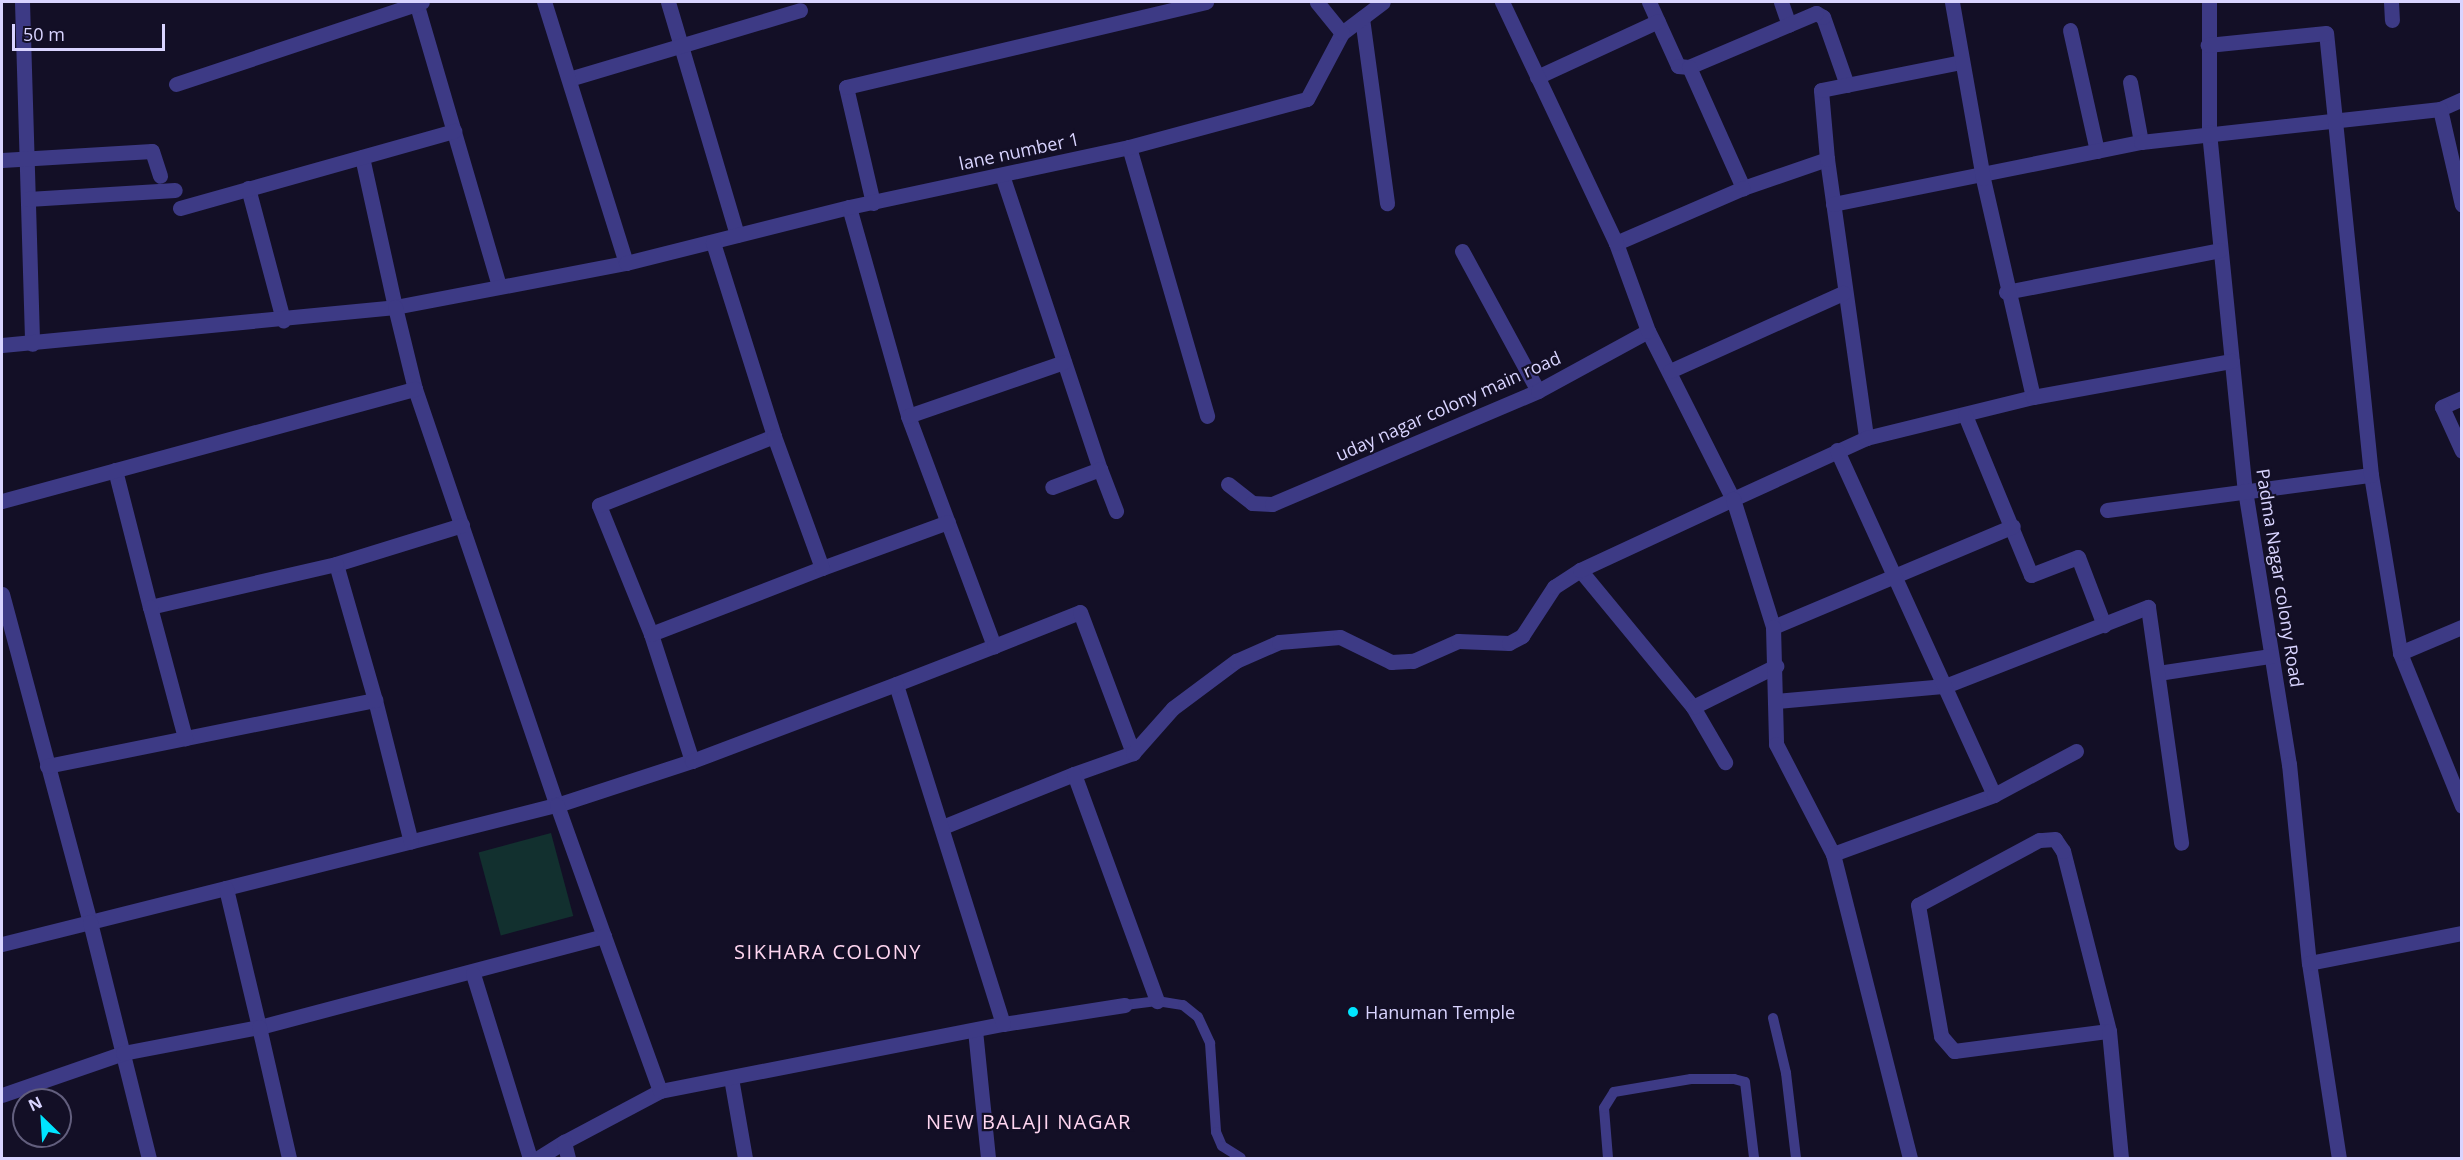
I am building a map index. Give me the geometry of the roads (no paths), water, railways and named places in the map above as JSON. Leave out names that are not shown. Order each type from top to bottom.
[{"type":"street","points":[[22,2],[32,344]]},
{"type":"street","points":[[176,84],[418,2],[499,285]]},
{"type":"street","points":[[544,2],[626,263]]},
{"type":"street","points":[[668,2],[737,235]]},
{"type":"street","points":[[873,203],[846,87],[1206,2]]},
{"type":"street","points":[[1317,2],[1342,33],[1383,2]]},
{"type":"street","points":[[1502,2],[1616,243],[1648,331],[1733,499],[1773,627],[1776,666],[1776,744],[1833,854],[1910,1158]]},
{"type":"street","points":[[1649,2],[1678,66],[1689,67],[1789,25],[1821,15],[1847,85]]},
{"type":"street","points":[[1781,2],[1789,25]]},
{"type":"street","points":[[1952,2],[1961,62],[2006,292],[2033,397]]},
{"type":"street","name":"Padma Nagar colony Road","points":[[2209,2],[2209,132],[2245,490],[2289,764],[2309,963],[2339,1158]]},
{"type":"street","points":[[2391,2],[2392,20]]},
{"type":"street","points":[[569,79],[800,10]]},
{"type":"street","points":[[1362,18],[1387,203]]},
{"type":"street","points":[[1537,77],[1658,21]]},
{"type":"street","points":[[2070,30],[2097,151]]},
{"type":"street","name":"lane number 1","points":[[2,345],[283,320],[395,307],[499,285],[626,263],[849,207],[1129,147],[1307,99],[1342,33]]},
{"type":"street","points":[[2208,45],[2326,33],[2371,475],[2400,652],[2462,806]]},
{"type":"street","points":[[1866,438],[1843,293],[1821,90],[1961,62]]},
{"type":"street","points":[[1689,67],[1743,188]]},
{"type":"street","points":[[2130,82],[2141,142]]},
{"type":"street","points":[[1833,204],[1983,178],[2141,142],[2209,132],[2440,109],[2462,99]]},
{"type":"street","points":[[2440,109],[2462,205]]},
{"type":"street","points":[[180,208],[454,131]]},
{"type":"street","points":[[1129,147],[1207,416]]},
{"type":"street","points":[[2,160],[152,151],[160,176]]},
{"type":"street","points":[[362,157],[395,307],[416,388],[557,805],[660,1091]]},
{"type":"street","points":[[1616,243],[1743,188],[1827,159]]},
{"type":"street","points":[[1002,175],[1116,511]]},
{"type":"street","points":[[248,188],[283,320]]},
{"type":"street","points":[[28,199],[175,190]]},
{"type":"street","points":[[849,207],[908,416],[994,646]]},
{"type":"street","points":[[713,242],[774,436],[822,568]]},
{"type":"street","points":[[2006,292],[2220,250]]},
{"type":"street","points":[[1462,251],[1538,391]]},
{"type":"street","points":[[1670,371],[1843,293]]},
{"type":"street","name":"uday nagar colony main road","points":[[1228,484],[1252,503],[1272,504],[1538,391],[1648,331]]},
{"type":"street","points":[[945,826],[1133,753],[1182,702],[1236,661],[1279,642],[1340,637],[1391,662],[1413,661],[1458,641],[1509,643],[1522,636],[1554,587],[1580,570],[1866,438],[2033,397],[2232,361]]},
{"type":"street","points":[[908,416],[1064,362]]},
{"type":"street","points":[[2,501],[416,388]]},
{"type":"street","points":[[2462,398],[2442,407],[2462,451]]},
{"type":"street","points":[[1965,415],[2013,526],[2031,575],[2078,557],[2104,626]]},
{"type":"street","points":[[692,761],[651,634],[599,505],[774,436]]},
{"type":"street","points":[[1838,450],[1994,795]]},
{"type":"street","points":[[1052,486],[1100,469]]},
{"type":"street","points":[[115,470],[185,738]]},
{"type":"street","points":[[2107,510],[2371,475]]},
{"type":"street","points":[[651,634],[948,522]]},
{"type":"street","points":[[150,607],[336,564],[462,525]]},
{"type":"street","points":[[1773,627],[1896,579],[2013,526]]},
{"type":"street","points":[[336,564],[375,700],[411,842]]},
{"type":"street","points":[[1580,570],[1693,707],[1725,762]]},
{"type":"street","points":[[2,594],[8,639],[47,766],[90,922],[149,1158]]},
{"type":"street","points":[[1776,701],[1945,686],[2148,607],[2181,843]]},
{"type":"street","points":[[2,944],[557,805],[692,761],[1080,612],[1133,753]]},
{"type":"street","points":[[2400,652],[2462,627]]},
{"type":"street","points":[[2158,673],[2271,656]]},
{"type":"street","points":[[1693,707],[1776,666]]},
{"type":"street","points":[[896,684],[945,826],[1003,1024]]},
{"type":"street","points":[[47,766],[375,700]]},
{"type":"street","points":[[1833,854],[1994,795],[2076,751]]},
{"type":"street","points":[[1074,774],[1157,1001]]},
{"type":"street","points":[[2109,1031],[1963,1052],[1948,1047],[1941,1036],[1918,905],[2039,840],[2055,839],[2063,851],[2109,1031],[2121,1158]]},
{"type":"street","points":[[226,888],[289,1158]]},
{"type":"street","points":[[2309,963],[2462,933]]},
{"type":"street","points":[[2,1095],[123,1053],[259,1027],[473,974],[604,936]]},
{"type":"street","points":[[473,974],[530,1158]]},
{"type":"street","points":[[538,1158],[660,1091],[1003,1024],[1125,1005]]},
{"type":"street","points":[[975,1030],[988,1158]]},
{"type":"street","points":[[731,1078],[745,1158]]},
{"type":"street","points":[[564,1142],[568,1158]]},
{"type":"lane","points":[[1125,1005],[1157,1001],[1183,1005],[1205,1028],[1216,1132],[1222,1146],[1241,1158]]},
{"type":"lane","points":[[1773,1018],[1786,1073],[1796,1158]]},
{"type":"lane","points":[[1608,1158],[1605,1108],[1614,1092],[1691,1079],[1734,1079],[1745,1082],[1754,1158]]},
{"type":"place","name":"Hanuman Temple","points":[[1353,1012]]},
{"type":"district","name":"SIKHARA COLONY","points":[[828,951]]},
{"type":"district","name":"NEW BALAJI NAGAR","points":[[1029,1121]]}]
